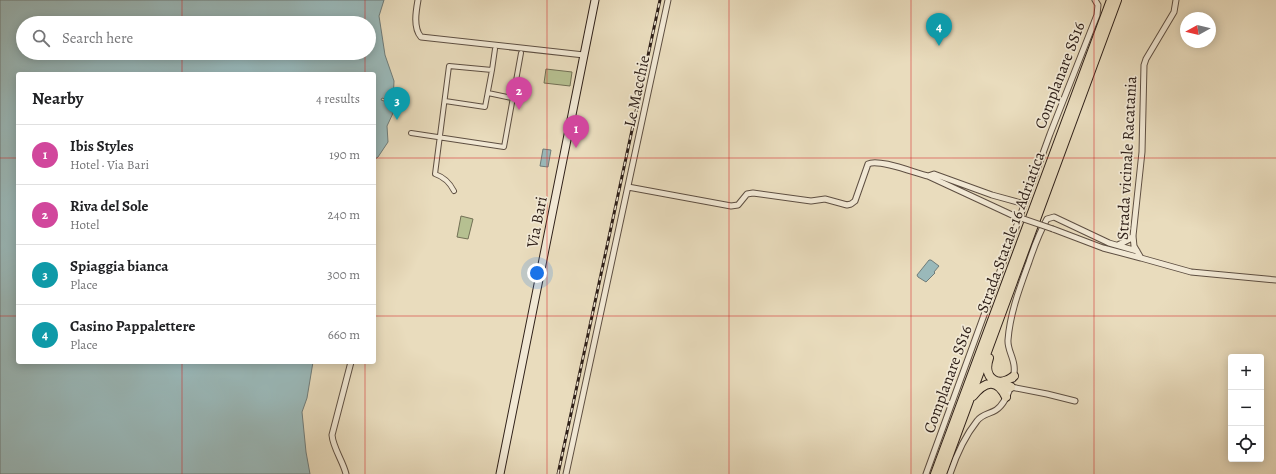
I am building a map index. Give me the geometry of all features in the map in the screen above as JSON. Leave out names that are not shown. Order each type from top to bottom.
[{"type":"highway","name":"Strada Statale 16 Adriatica","points":[[935,474],[1111,0]]},
{"type":"highway","name":"Strada Statale 16 Adriatica","points":[[942,474],[1117,0]]},
{"type":"highway","points":[[990,344],[991,352],[986,366],[988,373],[992,379],[1006,386]]},
{"type":"highway","points":[[1006,397],[1006,386],[1014,376]]},
{"type":"highway","points":[[968,403],[982,386],[987,384],[1006,386]]},
{"type":"main road","name":"Via Bari","points":[[500,474],[595,0]]},
{"type":"street","points":[[418,0],[417,28],[421,37],[584,55]]},
{"type":"street","name":"Le Macchie","points":[[566,474],[668,0]]},
{"type":"street","name":"Complanare SS16","points":[[926,474],[1050,134],[1097,15],[1098,6],[1095,0]]},
{"type":"street","name":"Strada vicinale Racatania","points":[[1176,0],[1174,12],[1146,59],[1144,65],[1142,152],[1133,236],[1134,246],[1141,258],[1191,272],[1276,280]]},
{"type":"street","points":[[445,101],[485,107],[495,49]]},
{"type":"street","points":[[411,133],[504,147],[521,53]]},
{"type":"street","points":[[454,191],[452,186],[442,176],[435,174],[449,66],[492,70]]},
{"type":"street","points":[[488,93],[512,98]]},
{"type":"street","points":[[628,187],[731,206],[738,206],[747,194],[753,193],[811,200],[825,199],[847,205],[855,201],[868,164],[871,162],[885,164],[928,176],[1012,215],[1103,248],[1141,258]]},
{"type":"street","points":[[928,176],[934,174],[948,178],[1021,203],[1023,208]]},
{"type":"street","points":[[1014,376],[1015,372],[1013,359],[1007,341],[1016,298],[1040,231],[1046,219],[1054,217],[1099,239],[1137,251]]},
{"type":"street","points":[[1117,245],[1133,236]]},
{"type":"street","points":[[346,474],[340,455],[333,442],[332,435],[350,364]]},
{"type":"street","points":[[1006,386],[1075,401]]},
{"type":"street","points":[[950,474],[962,444],[977,420],[996,411],[1006,397]]},
{"type":"green space","points":[[546,69],[572,72],[570,86],[544,83]]},
{"type":"green space","points":[[461,216],[473,219],[468,239],[457,237]]},
{"type":"water","points":[[0,0],[384,0],[379,16],[385,55],[394,81],[393,102],[382,98],[381,100],[393,104],[394,111],[387,126],[388,142],[376,158],[376,72],[16,72],[16,364],[313,364],[307,398],[302,412],[310,474],[0,474]]},
{"type":"water","points":[[543,149],[551,150],[548,167],[540,166]]},
{"type":"water","points":[[929,260],[939,266],[934,272],[935,273],[926,282],[917,275]]},
{"type":"railway","points":[[558,474],[660,0]]},
{"type":"place","name":"Casino Pappalettere","points":[[939,46]]},
{"type":"place","name":"Riva del Sole","points":[[519,110]]},
{"type":"place","name":"Spiaggia bianca","points":[[397,120]]},
{"type":"place","name":"Ibis Styles","points":[[576,148]]}]
